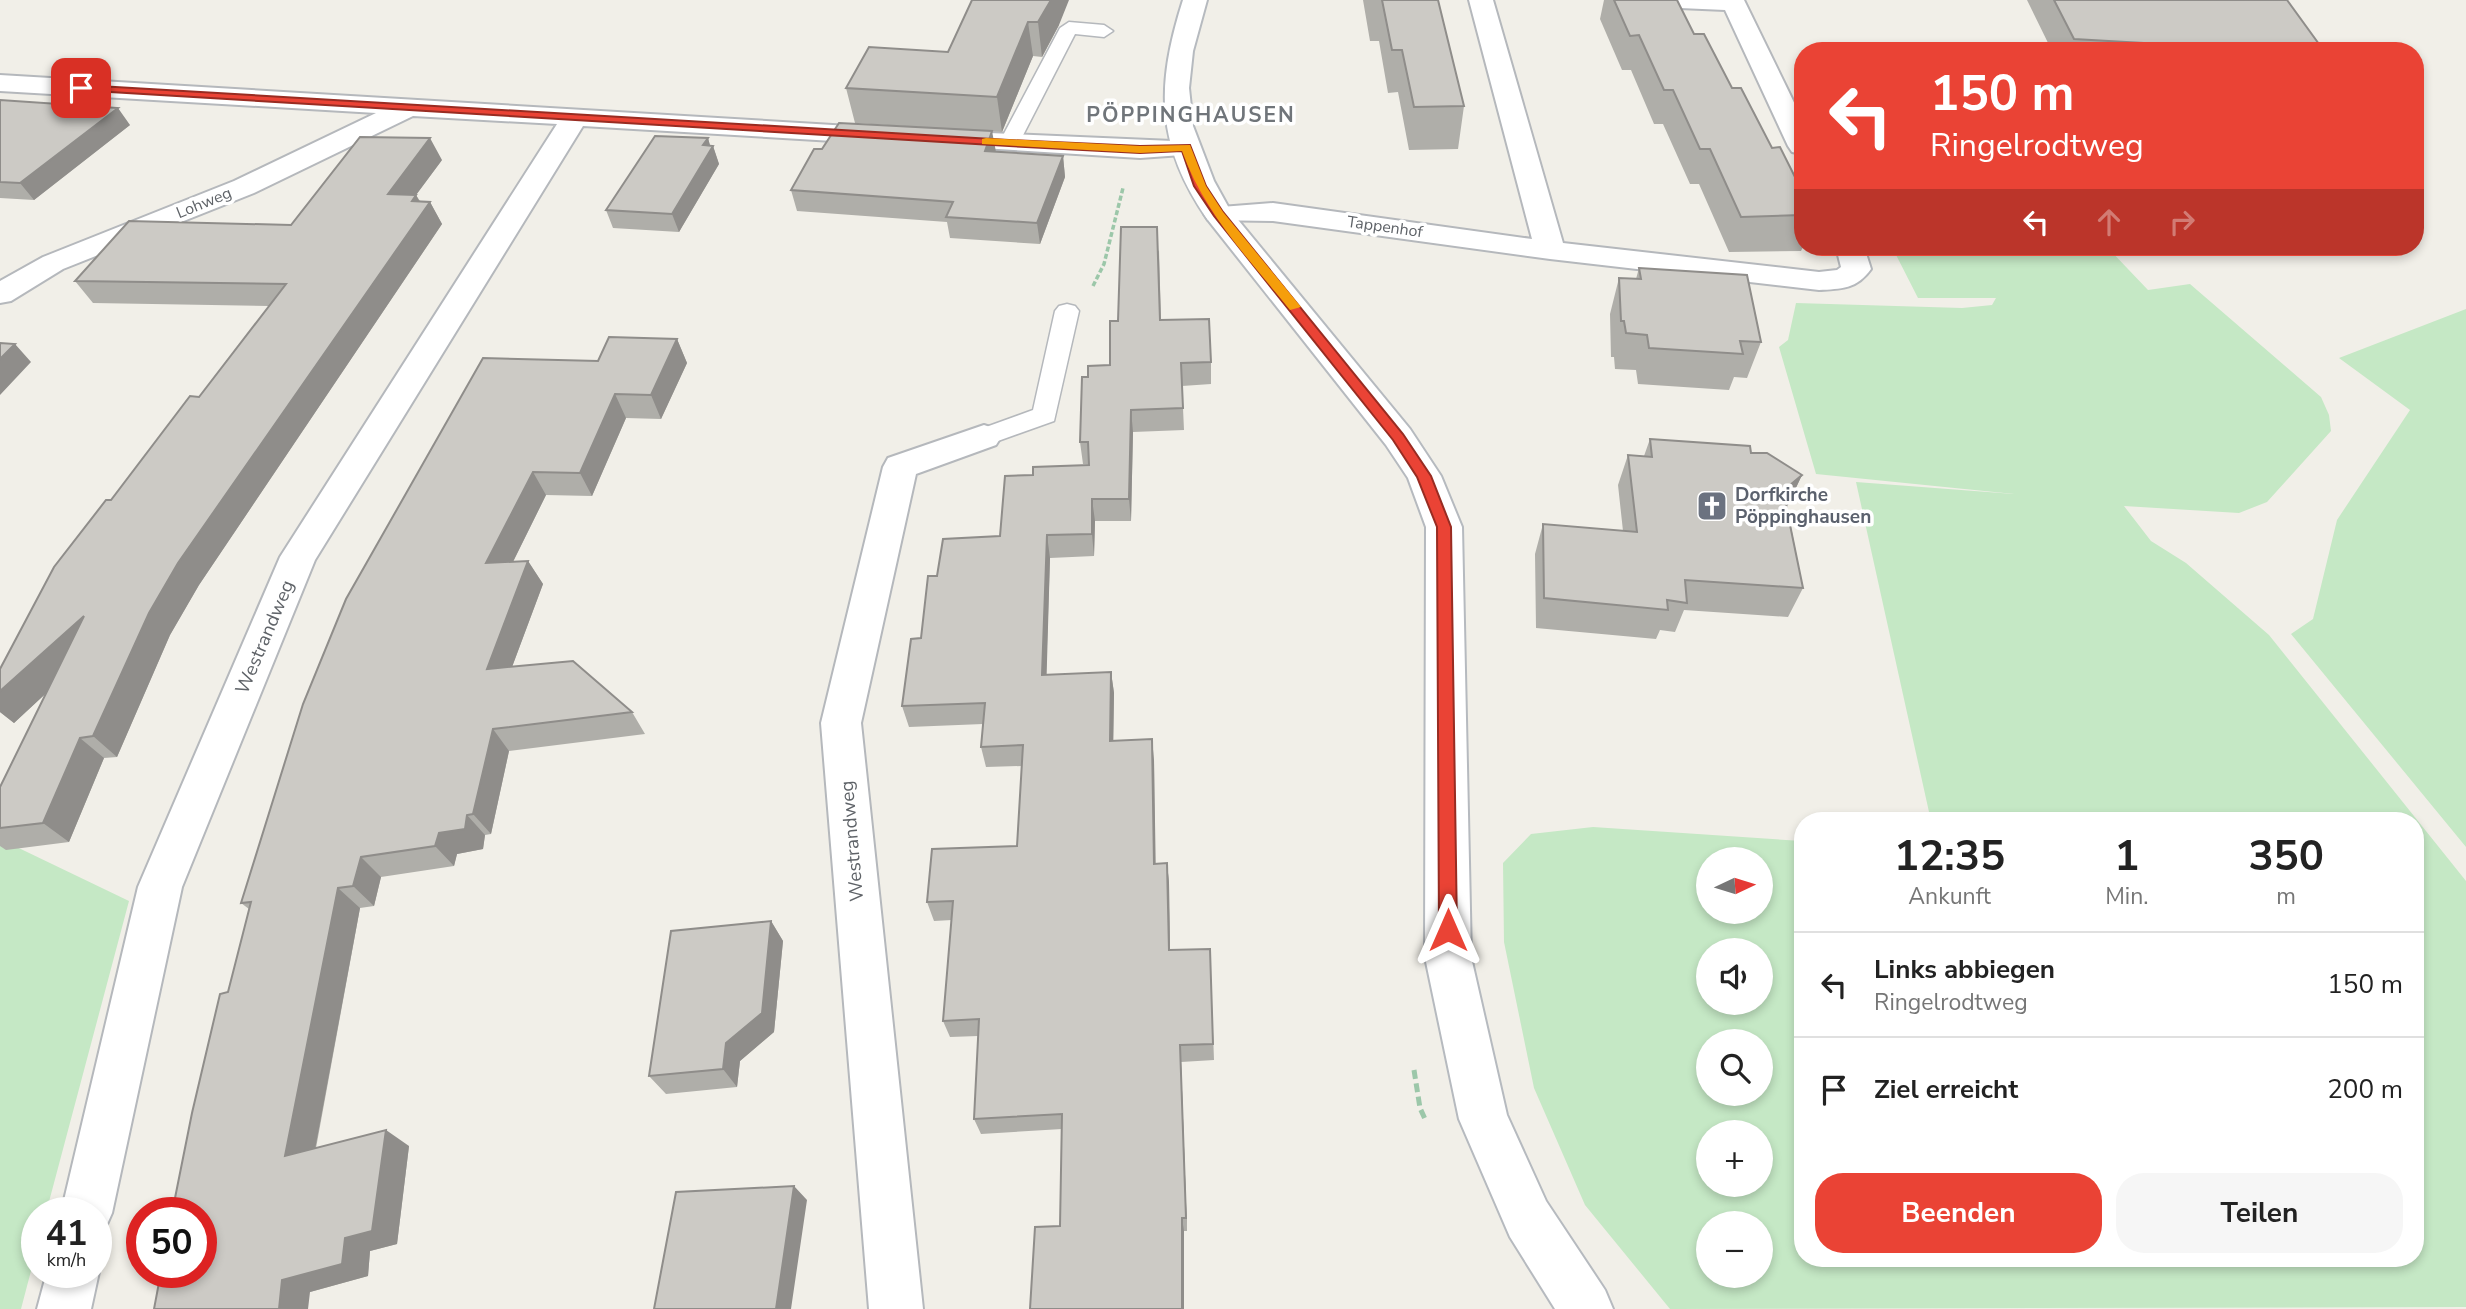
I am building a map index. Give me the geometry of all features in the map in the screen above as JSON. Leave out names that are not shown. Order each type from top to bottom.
[{"type":"street","points":[[1195,0],[1176,71],[1176,103],[1186,148],[1200,186],[1218,214],[1398,437],[1424,476],[1444,527],[1448,957],[1483,1119],[1528,1219],[1586,1309]]},
{"type":"street","points":[[1481,0],[1550,250]]},
{"type":"street","points":[[1657,0],[1734,3],[1794,129]]},
{"type":"street","points":[[0,83],[1009,143],[1140,150],[1186,148]]},
{"type":"street","name":"Lohweg","points":[[0,294],[53,263],[244,187],[406,109]]},
{"type":"street","name":"Westrandweg","points":[[90,1197],[160,887],[298,557],[574,118]]},
{"type":"street","name":"Tappenhof","points":[[1218,214],[1273,212],[1550,250],[1819,281],[1844,279],[1856,269],[1852,256]]},
{"type":"street","name":"Westrandweg","points":[[896,1309],[841,723],[900,467],[984,437]]},
{"type":"street","points":[[64,1309],[69,1288]]},
{"type":"lane","points":[[1009,143],[1069,28],[1104,32]]},
{"type":"lane","points":[[984,437],[1045,415],[1068,311]]},
{"type":"path","points":[[1068,311],[1092,289],[1104,264],[1125,182],[1140,150]]},
{"type":"path","points":[[1414,1068],[1420,1108],[1430,1132]]},
{"type":"green space","points":[[1897,256],[2116,256],[2148,290],[2190,284],[2321,397],[2329,415],[2331,431],[2267,502],[2239,513],[2124,506],[2151,541],[2186,563],[2269,635],[2411,812],[1929,812],[1856,482],[2014,494],[1816,474],[1779,347],[1788,340],[1796,303],[1962,308],[1992,305],[1996,298],[1918,298]]},
{"type":"green space","points":[[2466,309],[2466,847],[2291,634],[2313,619],[2337,520],[2410,410],[2339,358]]},
{"type":"green space","points":[[1593,827],[1794,840],[1794,1267],[2424,1267],[2424,829],[2466,881],[2466,1307],[1670,1309],[1585,1205],[1534,1088],[1504,942],[1503,863],[1531,834]]},
{"type":"green space","points":[[0,839],[129,901],[50,1197],[21,1197],[21,1288],[27,1288],[21,1309],[0,1309]]},
{"type":"building","points":[[972,0],[1051,0],[1038,22],[1028,22],[997,97],[846,88],[869,47],[948,52]]},
{"type":"building","points":[[1382,0],[1438,0],[1464,106],[1414,107],[1402,50],[1392,50]]},
{"type":"building","points":[[1614,0],[1677,0],[1694,34],[1704,34],[1732,88],[1741,88],[1772,148],[1780,147],[1794,175],[1794,215],[1741,217],[1710,149],[1700,149],[1673,90],[1664,90],[1639,35],[1630,36]]},
{"type":"building","points":[[2054,0],[2287,0],[2317,42],[2126,42],[2074,39]]},
{"type":"building","points":[[0,100],[118,108],[20,183],[0,182]]},
{"type":"building","points":[[839,123],[992,131],[985,151],[1063,156],[1037,223],[946,217],[953,202],[791,190],[814,149],[822,149]]},
{"type":"building","points":[[655,136],[708,138],[703,145],[713,146],[672,214],[606,210]]},
{"type":"building","points":[[360,137],[430,138],[388,194],[416,195],[412,201],[430,202],[178,563],[149,613],[93,736],[80,738],[43,823],[0,828],[0,787],[84,616],[0,691],[0,669],[54,567],[106,500],[111,500],[190,396],[199,397],[286,284],[75,281],[129,221],[291,225]]},
{"type":"building","points":[[1121,227],[1157,227],[1160,320],[1209,319],[1211,362],[1181,363],[1183,408],[1131,410],[1129,499],[1092,499],[1092,534],[1047,535],[1042,675],[1111,672],[1110,741],[1152,739],[1154,864],[1167,863],[1169,950],[1210,949],[1213,1044],[1180,1045],[1186,1218],[1182,1218],[1182,1309],[1030,1309],[1035,1227],[1060,1226],[1062,1114],[974,1119],[979,1019],[943,1021],[953,901],[927,902],[932,849],[1017,846],[1023,745],[981,747],[985,703],[902,706],[911,639],[921,638],[928,576],[937,576],[943,539],[1000,536],[1005,476],[1033,475],[1033,467],[1089,465],[1088,442],[1080,442],[1082,377],[1088,377],[1088,366],[1110,365],[1110,321],[1118,321]]},
{"type":"building","points":[[1639,268],[1747,275],[1761,342],[1740,341],[1743,354],[1649,348],[1647,335],[1626,333],[1624,321],[1621,321],[1619,278],[1641,279]]},
{"type":"building","points":[[609,337],[677,339],[651,395],[615,394],[580,473],[533,472],[486,563],[528,561],[487,669],[573,661],[632,712],[493,729],[473,814],[467,815],[465,829],[439,833],[435,846],[361,857],[353,886],[338,888],[285,1156],[386,1130],[372,1231],[345,1238],[342,1264],[282,1280],[279,1309],[154,1309],[158,1288],[217,1288],[217,1197],[175,1197],[220,994],[228,992],[251,902],[241,903],[303,704],[346,599],[483,358],[598,361]]},
{"type":"building","points":[[0,343],[15,344],[0,359]]},
{"type":"building","points":[[1650,439],[1750,446],[1751,453],[1767,453],[1802,475],[1783,491],[1803,588],[1685,580],[1687,603],[1667,600],[1668,610],[1544,598],[1543,524],[1637,532],[1628,455],[1652,457]]},
{"type":"building","points":[[771,921],[762,1013],[726,1043],[723,1069],[649,1076],[671,931]]},
{"type":"building","points":[[794,1186],[776,1309],[654,1309],[676,1192]]},
{"type":"slow traffic","points":[[986,142],[1140,150],[1186,148],[1200,186],[1218,214],[1294,307]]},
{"type":"place","name":"Dorfkirche Pöppinghausen","points":[[1712,506]]},
{"type":"district","name":"PÖPPINGHAUSEN","points":[[1191,115]]},
{"type":"route","points":[[81,88],[1009,143],[1140,150],[1186,148],[1200,186],[1218,214],[1398,437],[1424,476],[1444,527],[1448,930]]}]
